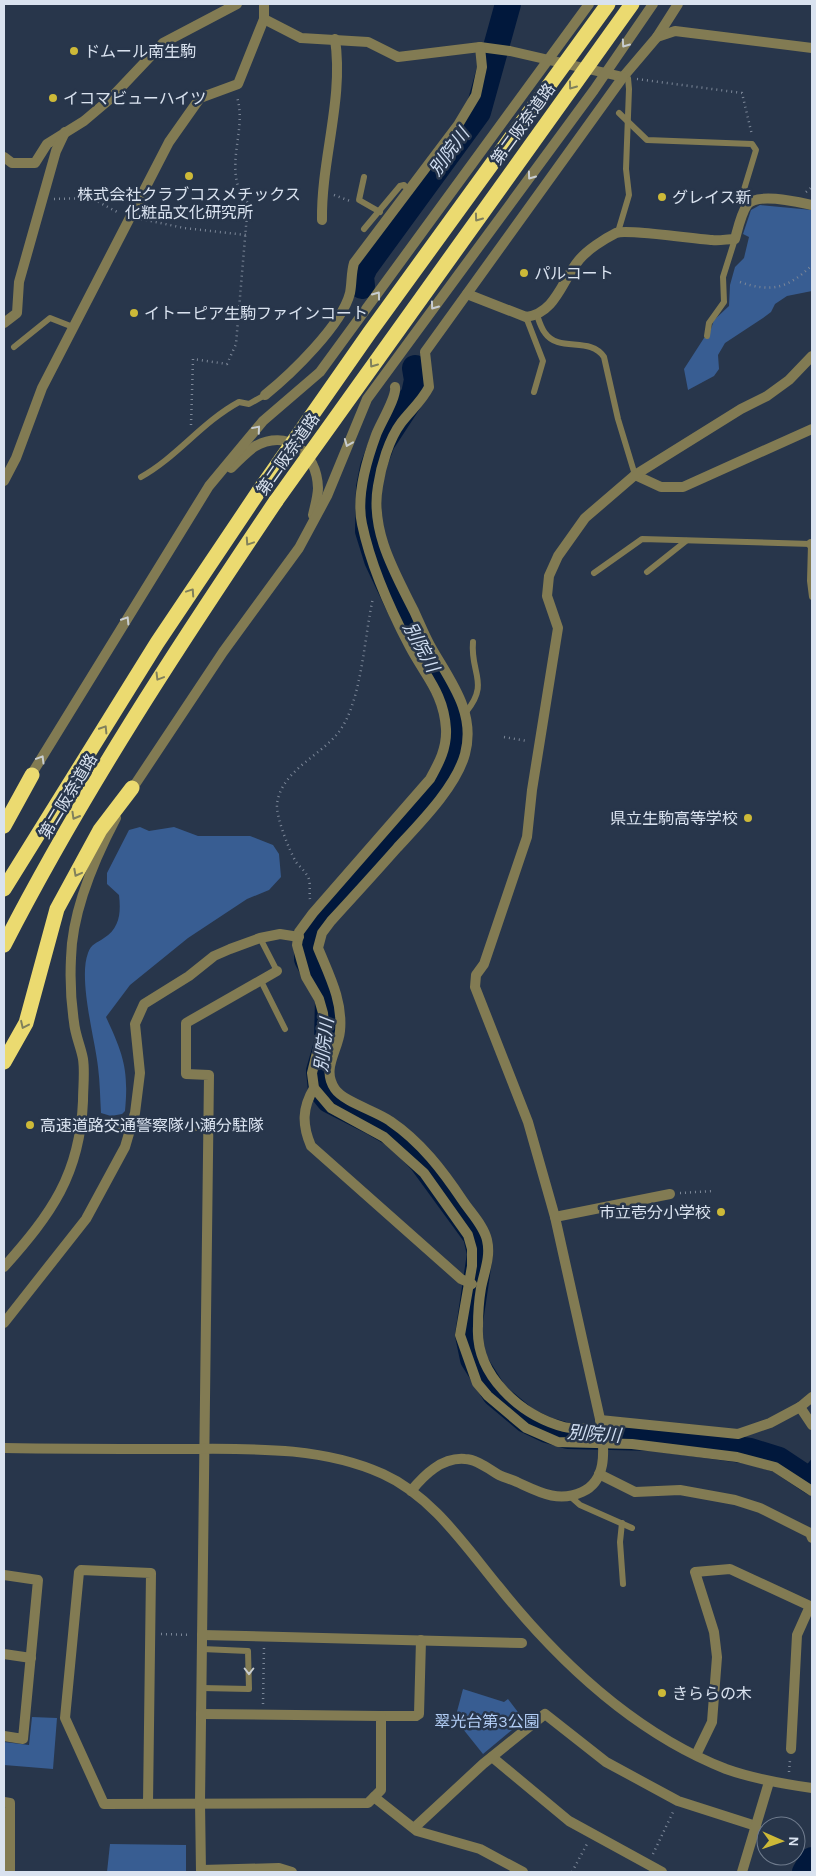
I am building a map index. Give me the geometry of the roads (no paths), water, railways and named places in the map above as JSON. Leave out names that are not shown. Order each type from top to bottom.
[{"type":"highway","name":"第二阪奈道路","points":[[4,889],[158,643],[259,491],[376,324],[608,4]]},
{"type":"highway","name":"第二阪奈道路","points":[[4,945],[27,900],[84,801],[174,653],[276,501],[632,4]]},
{"type":"highway","points":[[4,826],[32,774]]},
{"type":"highway","points":[[4,1062],[26,1023],[57,909],[100,830],[132,788]]},
{"type":"street","points":[[4,157],[12,163],[34,163],[47,144],[84,121],[110,99],[163,43],[237,4]]},
{"type":"street","points":[[4,481],[16,458],[42,388],[169,142],[200,98],[238,84],[264,20],[264,4]]},
{"type":"street","points":[[4,813],[32,774],[209,486],[263,421],[320,372],[589,4]]},
{"type":"street","points":[[4,1267],[50,1211],[65,1184],[82,1126],[83,1060],[74,1023],[70,957],[74,931],[86,887],[102,844],[132,788],[223,652],[299,548],[327,496],[367,399],[605,73],[653,4]]},
{"type":"street","points":[[678,4],[656,37],[425,352],[429,387],[400,425],[390,445],[377,488],[377,511],[381,535],[398,582],[466,712],[468,731],[465,754],[453,779],[414,830],[322,933],[318,948],[335,986],[341,1014],[340,1033],[331,1060],[329,1075],[335,1090],[401,1129],[442,1171],[487,1239],[487,1269],[482,1287],[478,1348],[491,1375],[501,1389],[526,1409],[554,1424],[567,1428],[601,1425],[738,1434],[770,1423],[800,1407],[812,1397]]},
{"type":"street","points":[[264,20],[301,38],[368,42],[398,57],[481,48],[510,51],[626,77]]},
{"type":"street","points":[[656,37],[675,31],[695,32],[812,48]]},
{"type":"street","points":[[322,220],[322,192],[332,125],[338,61],[335,39]]},
{"type":"street","points":[[265,395],[291,374],[342,311],[350,292],[350,275],[354,262],[458,125],[476,95],[482,67],[481,48]]},
{"type":"street","points":[[4,324],[17,313],[19,282],[56,151],[66,131]]},
{"type":"street","points":[[467,294],[532,316],[548,306],[563,288],[568,275],[580,258],[618,232],[715,240],[735,239],[748,203],[756,199],[774,199],[812,205]]},
{"type":"street","points":[[411,1491],[422,1477],[442,1463],[466,1458],[529,1488],[556,1498],[570,1497],[594,1485],[604,1454],[601,1425],[555,1217],[528,1122],[475,987],[476,975],[484,964],[527,837],[538,743],[558,628],[547,596],[549,576],[558,556],[585,518],[635,475],[741,409],[767,396],[789,380],[812,356]]},
{"type":"street","points":[[395,387],[394,396],[376,436],[362,488],[362,522],[377,575],[410,646],[429,680],[439,693],[444,715],[446,741],[442,756],[430,779],[313,913],[300,932],[299,957],[306,977],[319,999],[324,1024],[312,1072],[314,1088],[331,1108],[384,1137],[424,1173],[468,1235],[472,1249],[472,1266],[460,1335],[477,1383],[488,1396],[526,1428],[558,1442],[632,1444],[689,1450],[762,1462],[775,1467],[812,1491]]},
{"type":"street","points":[[635,475],[661,487],[683,487],[812,429]]},
{"type":"street","points":[[209,486],[255,447],[279,439],[289,441],[305,451],[315,472],[318,488],[312,524]]},
{"type":"street","points":[[4,1323],[32,1285],[86,1219],[125,1147],[135,1113],[140,1073],[135,1024],[144,1004],[189,976],[214,956],[260,938],[280,934],[299,937]]},
{"type":"street","points":[[277,971],[186,1023],[186,1074],[209,1075],[200,1802],[201,1871],[280,1868],[292,1872]]},
{"type":"street","points":[[314,1088],[307,1100],[303,1128],[311,1146],[468,1283],[482,1287]]},
{"type":"street","points":[[82,1126],[207,1126]]},
{"type":"street","points":[[555,1217],[670,1194]]},
{"type":"street","points":[[800,1407],[812,1425]]},
{"type":"street","points":[[4,1448],[303,1451],[368,1467],[386,1475],[411,1491],[437,1514],[556,1651],[594,1688],[630,1717],[677,1746],[726,1769],[769,1782],[812,1788]]},
{"type":"street","points":[[599,1474],[635,1492],[680,1490],[735,1500],[760,1508],[810,1533],[812,1538]]},
{"type":"street","points":[[696,1755],[712,1722],[717,1657],[714,1632],[695,1572],[730,1569],[811,1604],[797,1635],[790,1749]]},
{"type":"street","points":[[148,1803],[151,1573],[80,1570],[78,1572],[65,1718],[104,1804],[200,1802],[368,1803],[381,1790],[381,1716]]},
{"type":"street","points":[[4,1575],[38,1580],[23,1739],[4,1736]]},
{"type":"street","points":[[202,1635],[522,1642]]},
{"type":"street","points":[[201,1714],[416,1716],[418,1714],[421,1640]]},
{"type":"street","points":[[4,1654],[31,1658]]},
{"type":"street","points":[[414,1828],[492,1757],[545,1714],[606,1762],[678,1801],[756,1826],[742,1872]]},
{"type":"street","points":[[492,1757],[569,1821],[662,1872]]},
{"type":"street","points":[[759,1816],[769,1782]]},
{"type":"street","points":[[374,1797],[414,1828],[480,1850],[523,1872]]},
{"type":"street","points":[[4,1802],[10,1803],[10,1872]]},
{"type":"lane","points":[[618,232],[630,195],[626,169],[628,121],[626,77]]},
{"type":"lane","points":[[619,113],[647,140],[752,144],[756,150],[742,196],[748,203]]},
{"type":"lane","points":[[364,177],[359,200],[380,212]]},
{"type":"lane","points":[[364,229],[400,186],[404,185],[409,191]]},
{"type":"lane","points":[[707,336],[709,323],[724,302],[723,277],[735,239]]},
{"type":"lane","points":[[532,316],[543,361],[534,392]]},
{"type":"lane","points":[[532,316],[544,333],[551,339],[561,344],[592,347],[600,351],[604,357],[618,419],[635,475]]},
{"type":"lane","points":[[14,347],[50,318],[73,326]]},
{"type":"lane","points":[[141,476],[160,466],[224,409],[239,402],[249,404],[265,395]]},
{"type":"lane","points":[[594,573],[642,539],[811,544],[810,581],[812,597]]},
{"type":"lane","points":[[647,572],[686,541]]},
{"type":"lane","points":[[466,712],[477,699],[478,682],[472,653],[473,642]]},
{"type":"lane","points":[[260,938],[277,971]]},
{"type":"lane","points":[[260,979],[285,1029]]},
{"type":"lane","points":[[570,1497],[580,1505],[632,1528]]},
{"type":"lane","points":[[622,1524],[620,1542],[623,1584]]},
{"type":"lane","points":[[202,1649],[248,1651],[249,1689],[202,1688]]},
{"type":"waterway","name":"別院川","points":[[362,286],[361,276],[365,267],[478,112],[508,4]]},
{"type":"waterway","name":"別院川","points":[[415,368],[417,380],[414,394],[382,443],[373,467],[369,487],[368,531],[377,560],[403,615],[445,691],[454,713],[457,736],[447,768],[426,799],[307,935],[307,959],[328,998],[327,1043],[319,1071],[321,1090],[329,1100],[393,1134],[408,1147],[422,1162],[476,1236],[480,1254],[468,1335],[473,1359],[495,1394],[526,1420],[547,1430],[568,1436],[655,1438],[750,1451],[779,1460],[812,1482]]},
{"type":"waterway","points":[[801,1476],[812,1462]]},
{"type":"waterway","name":"別院川","points":[[805,1872],[812,1860]]},
{"type":"place","name":"ドムール南生駒","points":[[74,51]]},
{"type":"place","name":"イコマビューハイツ","points":[[53,98]]},
{"type":"place","name":"株式会社クラブコスメチックス 化粧品文化研究所","points":[[189,176]]},
{"type":"place","name":"グレイス新","points":[[662,197]]},
{"type":"place","name":"パルコート","points":[[524,273]]},
{"type":"place","name":"イトーピア生駒ファインコート","points":[[134,313]]},
{"type":"place","name":"県立生駒高等学校","points":[[748,818]]},
{"type":"place","name":"高速道路交通警察隊小瀬分駐隊","points":[[30,1125]]},
{"type":"place","name":"市立壱分小学校","points":[[721,1212]]},
{"type":"place","name":"きららの木","points":[[662,1693]]},
{"type":"park label","name":"翠光台第3公園","points":[[487,1721]]}]
